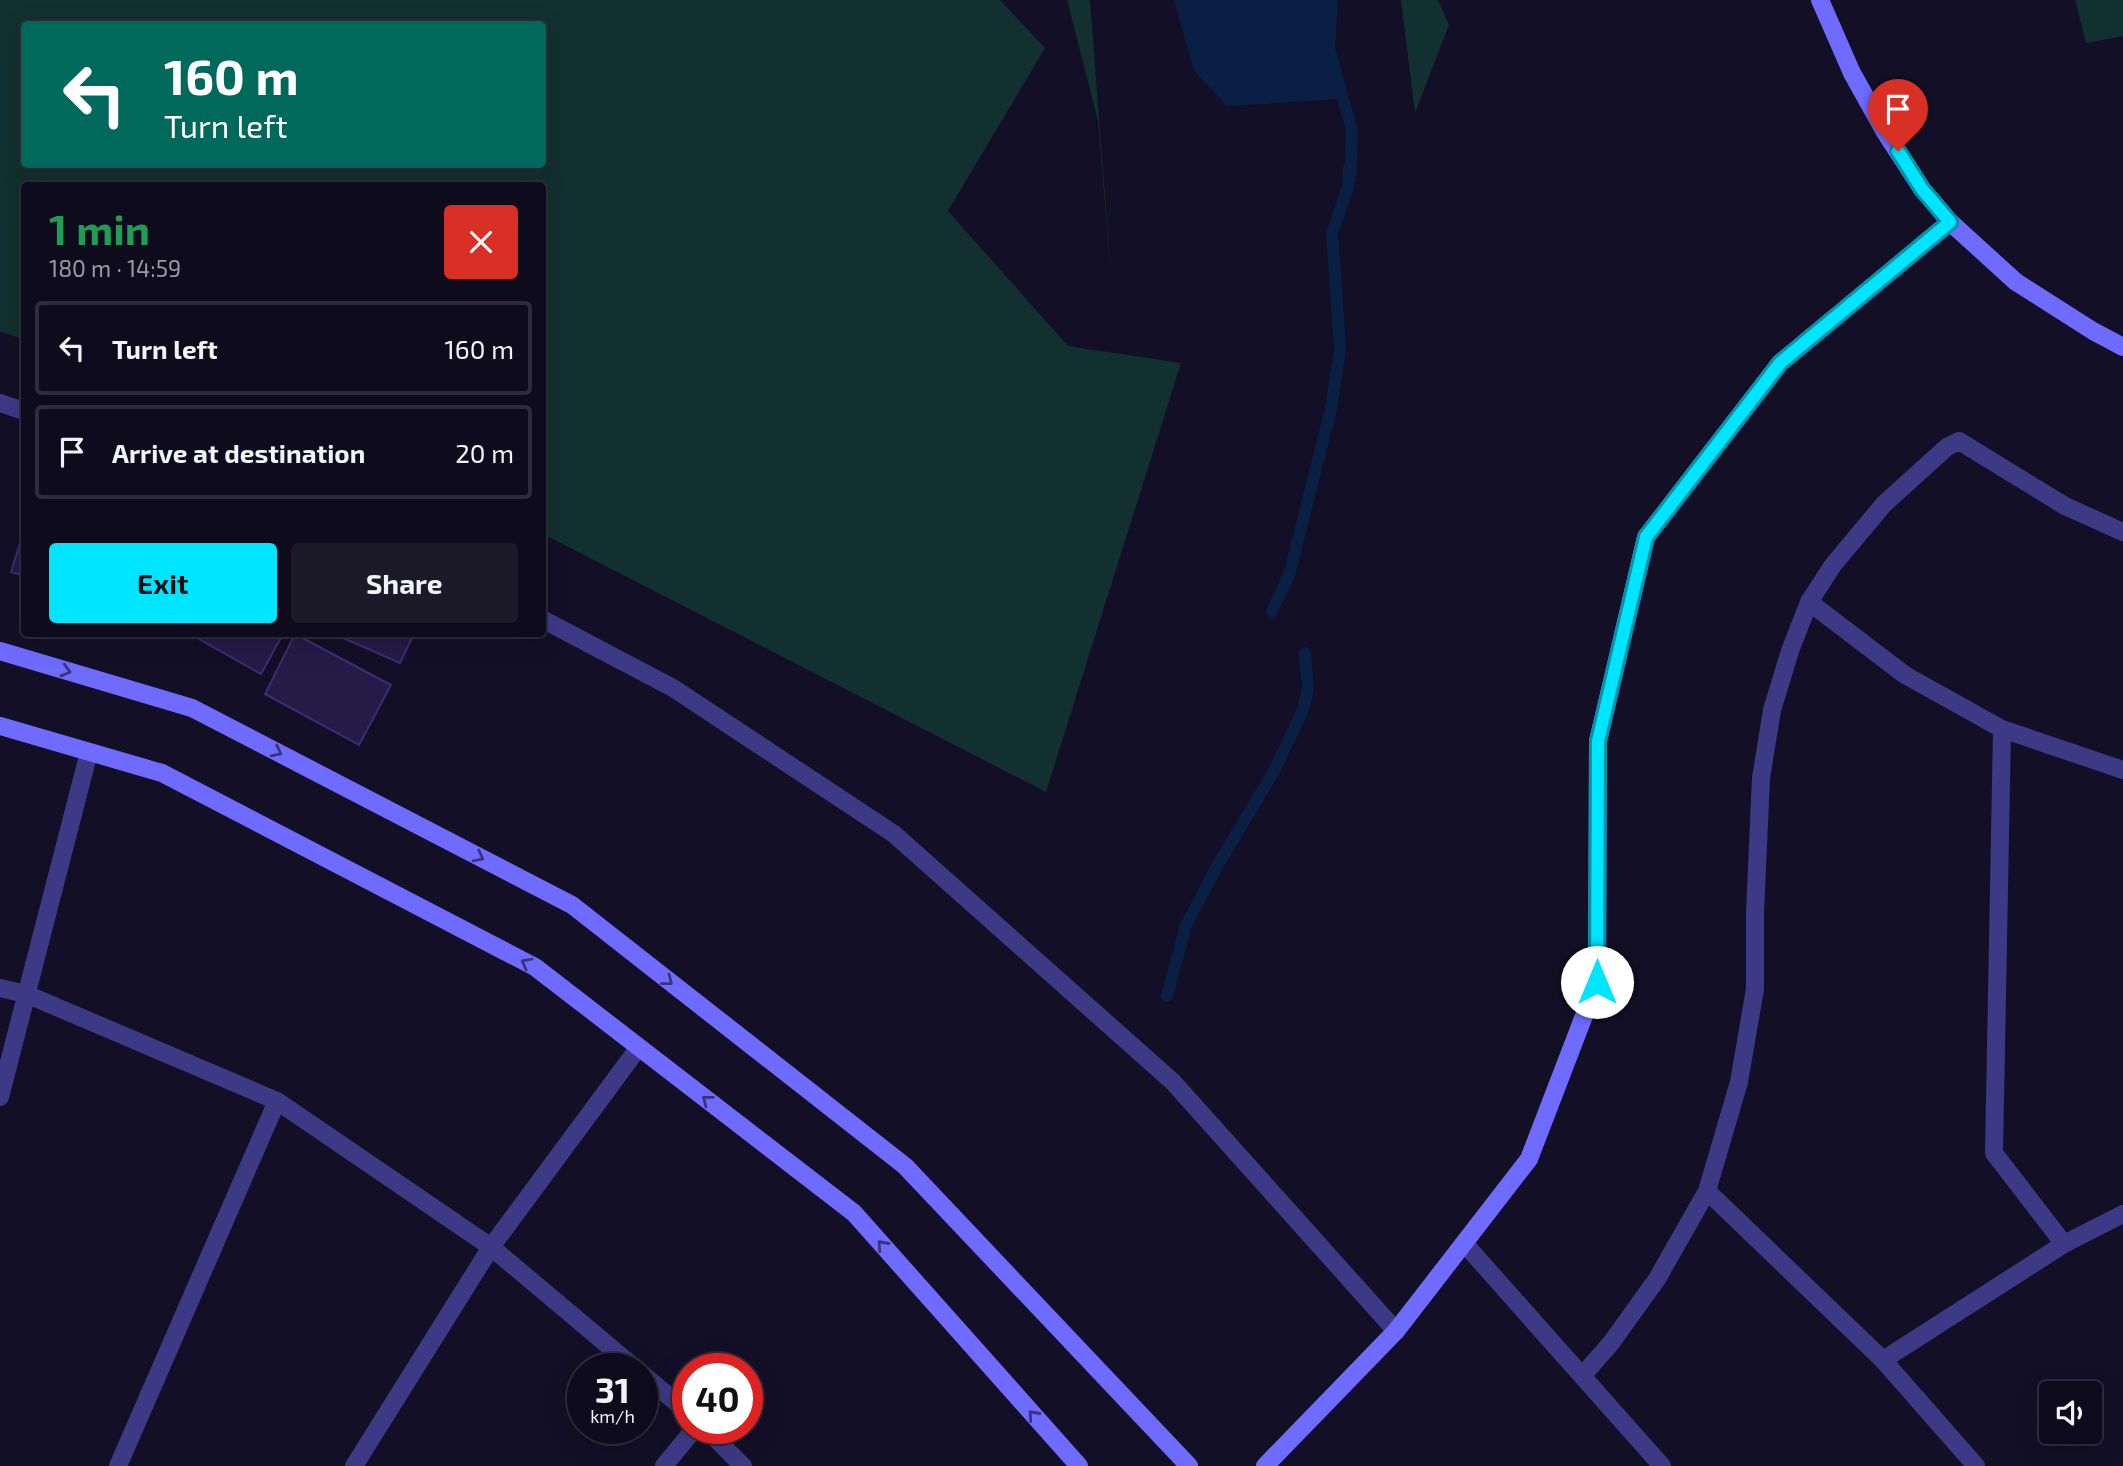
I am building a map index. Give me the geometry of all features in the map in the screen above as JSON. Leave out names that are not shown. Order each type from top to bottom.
[{"type":"street","points":[[1820,0],[1852,73],[1885,132],[1922,189],[1950,222],[2017,282],[2123,347]]},
{"type":"street","points":[[1265,1466],[1396,1331],[1529,1159],[1597,982],[1598,741],[1646,537],[1780,363],[1950,222]]},
{"type":"street","points":[[0,403],[21,410]]},
{"type":"street","points":[[1582,1376],[1611,1343],[1657,1279],[1707,1191],[1739,1082],[1755,989],[1755,913],[1762,778],[1772,710],[1809,602],[1833,565],[1884,505],[1947,447],[1959,441],[2065,506],[2123,532]]},
{"type":"street","points":[[1809,602],[1905,675],[2002,729],[2123,769]]},
{"type":"street","points":[[546,621],[673,688],[894,834],[1173,1082],[1396,1331]]},
{"type":"street","points":[[0,651],[192,708],[572,905],[905,1166],[1189,1466]]},
{"type":"street","points":[[0,726],[162,773],[535,967],[854,1213],[1079,1466]]},
{"type":"street","points":[[2002,729],[1994,1153],[2064,1244]]},
{"type":"street","points":[[0,1097],[89,752]]},
{"type":"street","points":[[0,988],[26,994],[277,1101],[491,1247],[617,1353]]},
{"type":"street","points":[[354,1466],[491,1247],[639,1047]]},
{"type":"street","points":[[118,1466],[277,1101]]},
{"type":"street","points":[[1707,1191],[1882,1360],[1976,1466]]},
{"type":"street","points":[[1882,1360],[2064,1244],[2123,1214]]},
{"type":"street","points":[[1464,1243],[1662,1466]]},
{"type":"street","points":[[658,1387],[672,1399]]},
{"type":"street","points":[[664,1466],[682,1444]]},
{"type":"street","points":[[721,1444],[743,1466]]},
{"type":"green space","points":[[0,0],[1000,0],[1045,48],[948,211],[1068,346],[1181,363],[1046,792],[546,536],[546,182],[21,182],[21,338],[0,332]]},
{"type":"green space","points":[[1067,0],[1090,0],[1112,288],[1098,121]]},
{"type":"green space","points":[[1401,0],[1438,0],[1449,25],[1415,113]]},
{"type":"green space","points":[[2075,0],[2123,0],[2123,36],[2086,43]]},
{"type":"water","points":[[1174,0],[1338,0],[1335,47],[1358,131],[1356,182],[1344,183],[1346,130],[1337,99],[1227,106],[1194,71]]},
{"type":"building","points":[[21,540],[21,575],[11,572]]},
{"type":"building","points":[[195,637],[281,637],[261,674]]},
{"type":"building","points":[[294,637],[301,637],[391,685],[359,745],[265,694]]},
{"type":"building","points":[[341,637],[413,637],[400,663]]},
{"type":"waterway","points":[[1272,611],[1289,575],[1331,409],[1340,348],[1332,233],[1348,187],[1349,168]]},
{"type":"waterway","points":[[1167,996],[1186,925],[1219,863],[1274,771],[1303,710],[1308,688],[1305,653]]},
{"type":"route","points":[[1597,982],[1598,741],[1646,537],[1780,363],[1950,222],[1922,189],[1898,151]]}]
